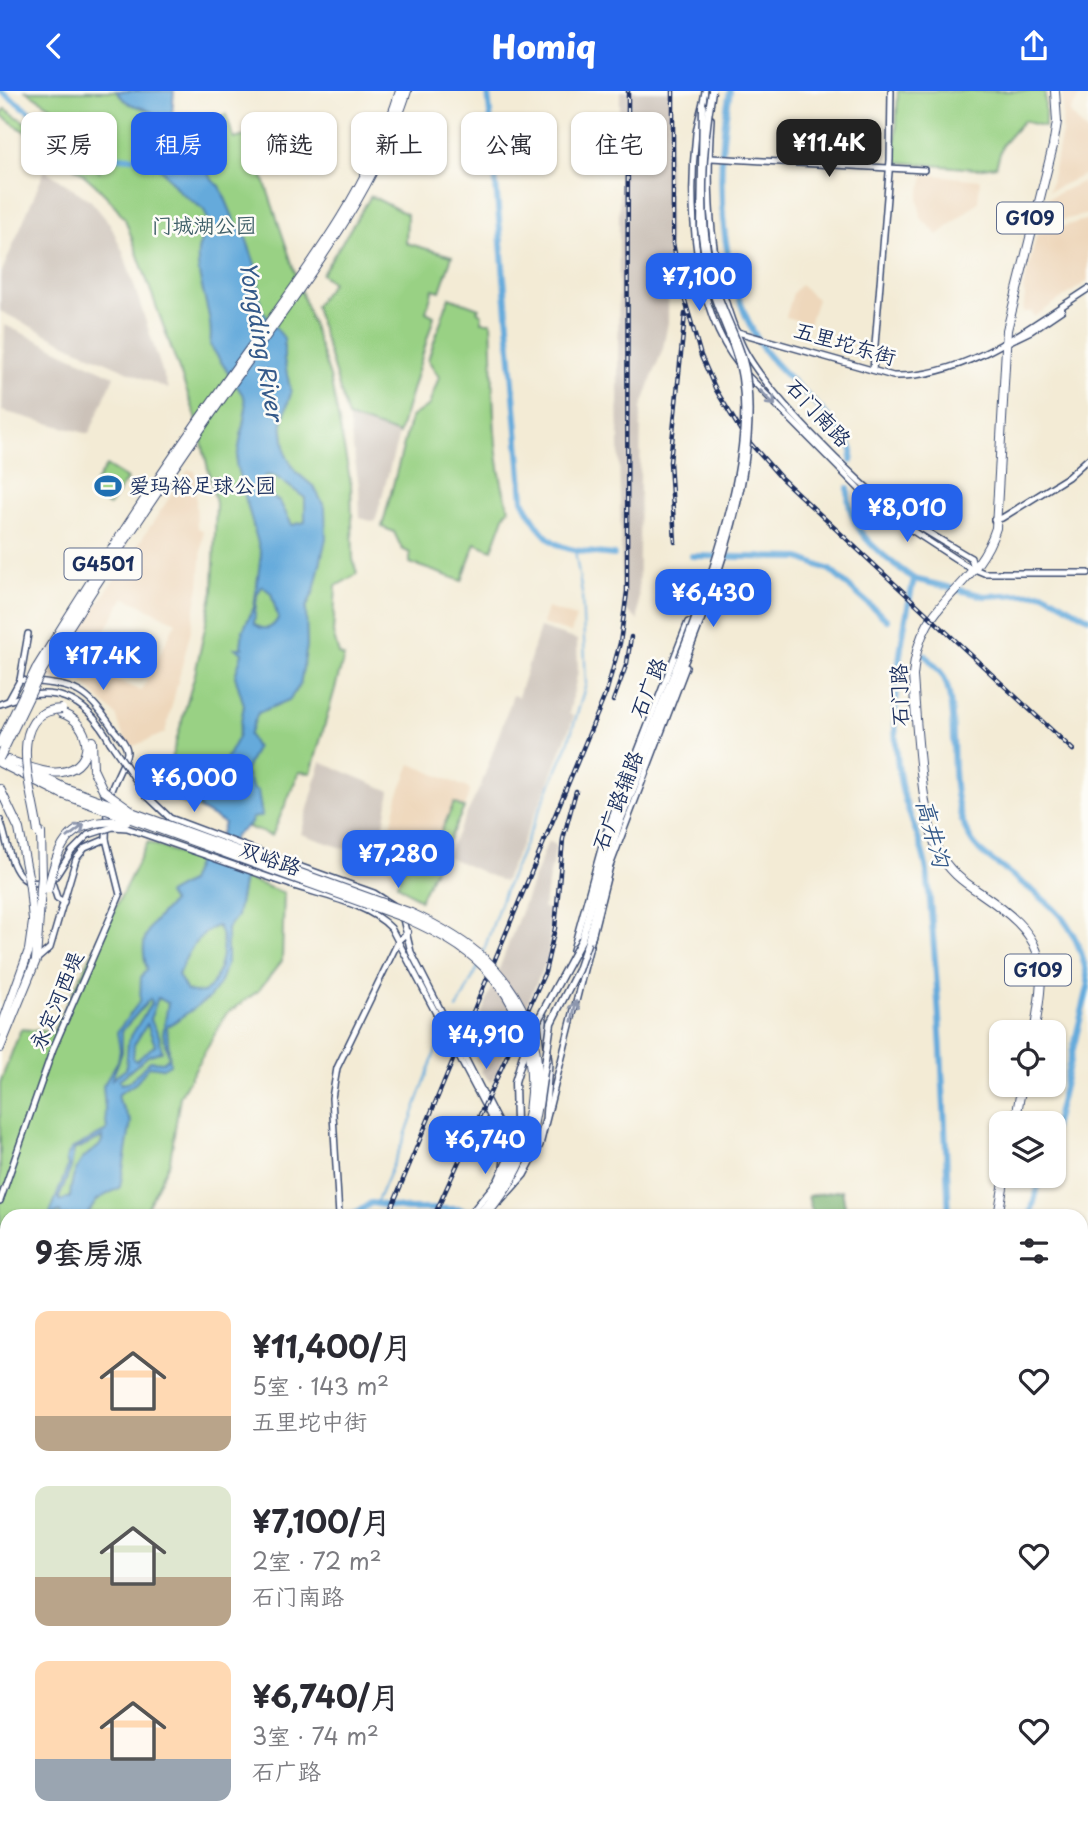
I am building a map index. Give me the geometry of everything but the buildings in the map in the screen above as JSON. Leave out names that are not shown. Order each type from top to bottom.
[{"type":"highway","name":"G4501","points":[[0,743],[38,671],[172,463],[342,216],[380,145],[400,91]]},
{"type":"highway","name":"G4501","points":[[172,463],[347,219],[376,168],[407,91]]},
{"type":"highway","name":"石门路","points":[[1035,1020],[1042,975],[1041,961],[1032,938],[1011,914],[951,871],[939,852],[929,826],[914,692],[914,661],[923,628],[972,566],[996,520],[1004,317],[1050,143],[1053,91]]},
{"type":"highway","name":"G4501","points":[[2,759],[38,671]]},
{"type":"highway","points":[[0,1031],[36,960],[39,833],[25,737],[38,715],[45,711],[77,714],[88,726],[93,769],[103,790],[143,821]]},
{"type":"highway","points":[[2,759],[54,772],[64,772],[81,761],[88,745],[83,728],[62,711]]},
{"type":"highway","name":"双峪路","points":[[2,759],[64,791],[242,861]]},
{"type":"highway","points":[[0,789],[19,829],[28,876],[39,888]]},
{"type":"highway","points":[[0,1048],[24,981],[36,927],[39,888],[57,854],[77,829],[105,821],[143,821]]},
{"type":"highway","name":"双峪路","points":[[143,821],[254,857]]},
{"type":"highway","points":[[254,857],[293,864]]},
{"type":"highway","points":[[254,857],[411,913],[464,942],[488,962],[516,999],[535,1048],[539,1077],[537,1118],[518,1172],[493,1209]]},
{"type":"highway","points":[[242,861],[291,885]]},
{"type":"highway","points":[[242,861],[408,919],[439,933],[484,967],[499,984],[512,1004],[526,1039],[531,1063],[532,1101],[527,1132],[514,1165],[502,1187],[482,1209]]},
{"type":"highway","points":[[0,1040],[10,1023]]},
{"type":"highway","points":[[1001,1209],[1005,1188]]},
{"type":"main road","name":"石广路","points":[[475,1209],[504,1171],[516,1123],[513,1099],[519,1064],[531,1033],[585,940],[611,847],[731,519],[748,431],[747,378],[712,275],[707,244],[705,128],[712,91]]},
{"type":"main road","name":"石广路","points":[[537,1118],[551,1023],[578,970],[606,845],[682,659],[726,522],[744,421],[742,375],[714,298],[703,252],[700,135],[702,106]]},
{"type":"main road","points":[[645,757],[676,691]]},
{"type":"main road","points":[[629,785],[660,697]]},
{"type":"street","name":"石门南路","points":[[705,91],[695,150],[694,228],[700,273],[718,327],[733,358],[859,491],[900,524],[972,566]]},
{"type":"street","name":"石门南路","points":[[712,91],[713,252],[721,289],[737,332],[754,365],[774,390],[859,479],[896,512],[971,558],[972,566]]},
{"type":"street","points":[[873,370],[889,169],[891,91]]},
{"type":"street","points":[[714,159],[924,170]]},
{"type":"street","name":"五里坨东街","points":[[718,327],[770,339],[893,376],[930,373],[979,357],[1031,331],[1088,292]]},
{"type":"street","points":[[996,520],[1068,477],[1088,459]]},
{"type":"street","points":[[972,566],[984,573],[1088,573]]},
{"type":"street","name":"石广路辅路","points":[[494,1209],[517,1184],[533,1161],[557,1086],[610,866],[701,624],[688,622],[660,697],[638,745],[602,845],[574,949],[543,1006],[549,1084],[545,1120],[536,1150],[520,1175],[511,1171]]},
{"type":"street","points":[[9,700],[20,680],[28,634]]},
{"type":"street","points":[[20,680],[75,688],[89,696],[127,746],[127,756],[114,777],[111,790],[105,817],[106,839],[85,848],[76,859],[50,948],[36,960]]},
{"type":"street","points":[[0,704],[9,700],[48,695],[78,702],[100,722],[110,743],[146,795],[170,818],[388,899],[401,914],[411,951],[501,1128],[510,1156],[511,1171],[505,1192],[493,1209]]},
{"type":"street","points":[[0,820],[12,866],[18,875],[33,881],[51,879],[57,898],[64,902]]},
{"type":"street","name":"双峪路","points":[[51,879],[62,870],[72,851],[88,835],[113,827],[127,828],[380,917],[399,940],[497,1129],[504,1159],[502,1169],[494,1189],[481,1209]]},
{"type":"street","name":"永定河西堤","points":[[0,1201],[53,1049],[120,895],[106,839]]},
{"type":"street","points":[[339,1209],[332,1098],[337,1068],[399,940],[408,932]]},
{"type":"street","points":[[549,1084],[557,1086]]},
{"type":"shaded area","points":[[620,91],[670,91],[668,322],[663,348],[641,408],[638,620],[622,607],[618,388],[619,175],[667,175],[667,112],[620,112]]},
{"type":"shaded area","points":[[1063,91],[1082,91],[1070,113],[1088,133],[1088,173],[1049,191],[1062,133]]},
{"type":"shaded area","points":[[925,174],[980,180],[978,202],[938,235],[921,218],[918,199]]},
{"type":"shaded area","points":[[43,175],[52,175],[91,201],[110,224],[123,252],[168,389],[70,346],[0,311],[0,276]]},
{"type":"shaded area","points":[[1082,182],[1088,200],[1088,214],[1041,225],[1048,198]]},
{"type":"shaded area","points":[[1088,219],[1088,281],[1034,317],[1032,312],[1023,312],[1023,289],[1037,234]]},
{"type":"shaded area","points":[[800,285],[817,299],[809,324],[786,317],[793,293]]},
{"type":"shaded area","points":[[5,325],[114,376],[89,434],[2,411]]},
{"type":"shaded area","points":[[348,417],[399,434],[375,522],[360,518],[359,486]]},
{"type":"shaded area","points":[[188,470],[195,471],[197,527],[203,531],[199,586],[191,630],[165,733],[131,747],[122,733],[116,715],[82,682],[90,667],[141,691],[176,622],[124,597],[76,684],[49,677]]},
{"type":"shaded area","points":[[547,608],[576,617],[571,633],[542,624]]},
{"type":"shaded area","points":[[540,628],[577,640],[578,671],[569,714],[574,716],[548,785],[504,882],[446,856],[481,785],[513,695],[518,697]]},
{"type":"shaded area","points":[[321,762],[390,791],[378,860],[301,834]]},
{"type":"shaded area","points":[[411,764],[470,789],[464,808],[454,804],[435,846],[391,827],[398,796]]},
{"type":"shaded area","points":[[548,841],[556,845],[543,908],[552,911],[548,957],[492,1083],[481,1072],[484,1064],[476,1060],[477,1037],[474,1034]]},
{"type":"green space","name":"门城湖公园","points":[[26,91],[116,91],[132,105],[151,112],[131,112],[131,175],[227,175],[227,117],[234,139],[241,137],[241,175],[262,175],[330,377],[351,484],[353,559],[357,574],[336,586],[333,633],[339,654],[344,657],[311,773],[299,772],[272,836],[161,795],[195,674],[213,591],[216,503],[196,417],[125,219],[113,203],[84,175],[117,175],[117,112],[60,112]]},
{"type":"green space","points":[[898,91],[1045,91],[1045,127],[1023,121],[1003,144],[996,166],[976,169],[898,162],[895,158]]},
{"type":"green space","name":"门城湖公园","points":[[5,109],[21,120],[21,129],[1,115]]},
{"type":"green space","points":[[371,196],[407,214],[406,243],[452,256],[440,291],[433,289],[426,312],[434,316],[399,434],[348,417],[315,306],[332,283],[322,274]]},
{"type":"green space","points":[[449,297],[479,308],[477,311],[482,315],[481,322],[491,322],[496,441],[509,509],[492,550],[475,543],[462,581],[410,563],[410,553],[402,549],[394,532],[382,527],[411,417],[429,405],[439,377],[428,360]]},
{"type":"green space","name":"爱玛裕足球公园","points":[[106,466],[127,479],[109,506],[89,493]]},
{"type":"green space","points":[[454,803],[464,808],[420,900],[397,884],[416,838],[435,845]]},
{"type":"green space","points":[[148,842],[284,893],[282,961],[258,991],[226,1014],[180,1096],[170,1161],[146,1209],[0,1209],[0,1083],[21,1029],[53,1032]]},
{"type":"green space","points":[[842,1190],[845,1209],[811,1209],[808,1196]]},
{"type":"water","points":[[116,91],[174,91],[172,112],[151,112],[132,105]]},
{"type":"water","name":"Yongding River","points":[[166,175],[210,175],[220,186],[235,222],[245,235],[257,270],[261,309],[284,338],[284,359],[291,393],[282,423],[286,455],[296,472],[314,487],[325,508],[326,538],[314,591],[306,608],[307,646],[300,685],[289,700],[258,713],[249,735],[256,748],[245,772],[253,789],[258,791],[262,816],[252,818],[251,823],[235,836],[223,862],[244,878],[237,916],[227,929],[227,962],[219,984],[209,998],[167,1027],[170,1064],[163,1068],[149,1066],[136,1083],[119,1094],[118,1099],[131,1122],[120,1187],[97,1200],[91,1209],[52,1209],[68,1166],[66,1159],[71,1149],[107,1131],[103,1086],[118,1061],[120,1050],[117,1032],[140,1001],[141,977],[147,969],[144,947],[148,932],[172,902],[167,894],[189,882],[198,859],[206,862],[213,859],[224,823],[200,809],[198,800],[202,787],[218,774],[238,737],[244,705],[235,676],[242,653],[235,648],[243,648],[243,630],[254,607],[261,554],[236,464],[246,408],[244,397],[210,345],[210,321],[198,263],[198,251],[208,220],[204,210],[179,191]],"holes":[[[266,475],[275,476],[305,498],[305,522],[292,525],[280,502],[260,490],[259,484]],[[262,586],[271,593],[278,618],[268,628],[261,628],[254,623],[257,595]],[[217,926],[221,932],[222,950],[214,980],[204,992],[187,991],[178,975],[198,940]],[[158,998],[168,1003],[163,1034],[169,1057],[163,1062],[150,1061],[129,1082],[121,1084],[119,1080],[148,1056],[162,1051],[159,1035],[150,1019]],[[150,999],[152,1002],[128,1041],[126,1069],[112,1079],[122,1052],[122,1031]],[[147,1024],[155,1045],[136,1061],[133,1059],[134,1045]],[[103,1137],[99,1146],[84,1158],[77,1168],[70,1197],[61,1201],[59,1198],[71,1168],[74,1150]]]},
{"type":"waterway","points":[[0,91],[85,147],[104,154],[131,158]]},
{"type":"waterway","points":[[488,91],[523,500],[540,529],[558,544],[580,551],[614,555]]},
{"type":"waterway","name":"高井沟","points":[[730,91],[722,156],[722,190],[729,259],[737,291],[764,350],[839,429],[852,451],[851,461]]},
{"type":"waterway","name":"高井沟","points":[[848,488],[849,504],[860,530],[879,552],[914,579],[900,655],[895,733],[901,785],[927,872],[938,1001],[949,1209]]},
{"type":"waterway","points":[[483,953],[503,895],[568,744],[586,684],[582,593],[575,551]]},
{"type":"waterway","points":[[692,556],[800,558],[830,570],[887,620]]},
{"type":"waterway","points":[[914,579],[984,596],[1044,593],[1088,618]]},
{"type":"waterway","points":[[925,655],[941,673],[947,685],[951,704],[957,801],[970,838],[984,854],[1059,914],[1077,942],[1088,982]]},
{"type":"waterway","points":[[457,1009],[479,965]]},
{"type":"waterway","points":[[1058,1111],[1088,987]]},
{"type":"waterway","points":[[376,1204],[404,1139],[438,1044]]},
{"type":"waterway","points":[[1032,1209],[1038,1188]]},
{"type":"waterway","name":"高井沟","points":[[362,1209],[371,1203],[407,1209]]},
{"type":"waterway","name":"高井沟","points":[[407,1209],[460,1209]]},
{"type":"railway","points":[[391,1209],[606,693],[620,643],[627,592],[628,91]]},
{"type":"railway","points":[[673,91],[673,243],[682,290],[701,356],[716,390],[744,436],[781,478],[1073,750]]},
{"type":"railway","points":[[675,542],[670,462],[685,314]]},
{"type":"railway","points":[[613,701],[627,663],[631,637]]},
{"type":"railway","points":[[437,1209],[545,972],[555,928],[563,839],[576,791]]},
{"type":"place","name":"爱玛裕足球公园","points":[[108,486]]}]
